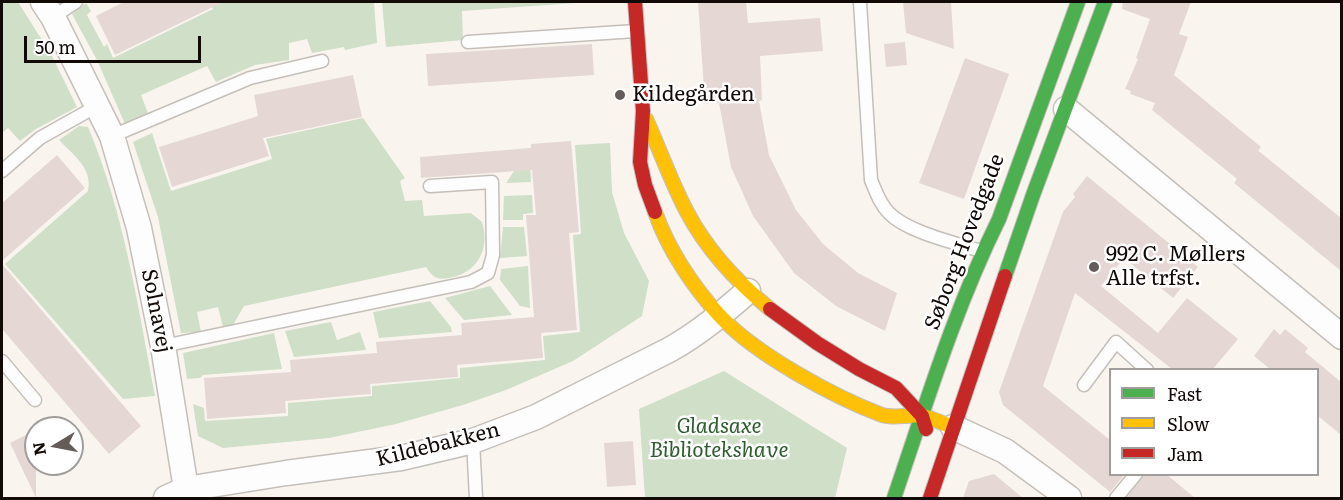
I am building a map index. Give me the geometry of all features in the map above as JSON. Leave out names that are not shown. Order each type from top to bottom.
[{"type":"street","points":[[635,2],[642,111],[640,162],[652,206],[671,250],[720,316],[750,343],[847,399],[885,416],[922,416],[953,427],[1005,451],[1069,498]]},
{"type":"street","name":"Søborg Hovedgade","points":[[894,498],[982,251],[999,219],[1078,2]]},
{"type":"street","points":[[930,498],[1033,195],[1105,2]]},
{"type":"street","name":"Solnavej","points":[[48,9],[112,136],[140,228],[163,346],[176,494]]},
{"type":"street","points":[[1066,109],[1341,337]]},
{"type":"street","points":[[642,111],[687,212],[711,250],[748,291],[817,343],[859,369],[896,388],[922,416],[927,430],[919,466]]},
{"type":"street","points":[[981,293],[999,219]]},
{"type":"street","name":"Kildebakken","points":[[176,494],[286,472],[401,458],[473,441],[536,417],[689,339],[748,291]]},
{"type":"street","points":[[951,391],[946,413],[953,427]]},
{"type":"lane","name":"Solnavej","points":[[48,9],[76,2]]},
{"type":"lane","points":[[860,2],[871,180],[879,200],[890,214],[906,226],[982,251]]},
{"type":"lane","points":[[468,42],[637,31]]},
{"type":"lane","points":[[112,136],[250,78],[322,61]]},
{"type":"lane","points":[[2,171],[40,138],[97,106]]},
{"type":"lane","points":[[163,346],[471,282],[488,273],[493,255],[492,182],[430,186]]},
{"type":"lane","points":[[1084,385],[1116,342],[1146,368]]},
{"type":"lane","points":[[2,361],[35,399]]},
{"type":"lane","points":[[473,441],[476,498]]},
{"type":"lane","points":[[1116,498],[1134,476]]},
{"type":"green space","points":[[2,2],[18,2],[52,56],[77,107],[36,129],[20,141],[8,128],[2,133]]},
{"type":"green space","points":[[209,2],[374,2],[377,43],[345,50],[344,47],[312,53],[307,39],[289,43],[289,60],[255,65],[216,82],[207,66],[141,95],[148,113],[125,124],[97,60],[72,14],[86,3],[91,11],[87,15],[104,47],[107,44],[113,58],[213,9]]},
{"type":"green space","points":[[382,2],[589,2],[462,11],[463,40],[386,47]]},
{"type":"green space","points":[[363,118],[405,178],[400,181],[405,201],[422,200],[424,216],[471,213],[482,222],[483,249],[476,264],[462,274],[448,278],[434,277],[426,267],[244,306],[233,325],[223,327],[218,307],[197,312],[201,332],[181,333],[158,217],[133,142],[152,133],[171,191],[272,159],[266,139]]},
{"type":"green space","points":[[79,126],[88,127],[101,159],[121,226],[155,396],[123,399],[5,264],[88,191],[88,175],[85,169],[59,140]]},
{"type":"green space","points":[[610,143],[612,192],[624,233],[649,281],[642,316],[573,361],[506,390],[396,424],[329,438],[223,448],[198,436],[193,404],[204,408],[205,421],[288,416],[288,403],[372,396],[372,386],[460,378],[460,368],[545,360],[543,336],[580,332],[573,235],[581,234],[575,145]]},
{"type":"green space","points":[[529,149],[531,182],[506,183]]},
{"type":"green space","points":[[532,195],[533,213],[523,214],[523,220],[503,220],[504,196]]},
{"type":"green space","points":[[503,227],[524,227],[527,256],[500,258]]},
{"type":"green space","points":[[528,266],[530,308],[520,306],[500,280],[501,269]]},
{"type":"green space","points":[[490,286],[512,315],[464,320],[445,298]]},
{"type":"green space","points":[[430,301],[451,327],[452,332],[379,338],[373,312]]},
{"type":"green space","points":[[331,322],[337,340],[360,332],[366,350],[294,357],[285,331]]},
{"type":"green space","points":[[274,333],[282,369],[203,375],[200,378],[187,379],[183,353]]},
{"type":"green space","name":"Gladsaxe Bibliotekshave","points":[[724,371],[847,448],[835,498],[645,498],[639,409]]},
{"type":"building","points":[[124,2],[223,2],[115,55],[96,16]]},
{"type":"building","points":[[698,2],[746,2],[748,23],[820,18],[823,51],[760,56],[762,100],[759,101],[769,155],[796,210],[823,244],[858,273],[897,293],[885,331],[836,306],[794,273],[753,216],[731,167],[719,103],[705,104]]},
{"type":"building","points":[[903,2],[951,2],[954,49],[906,33]]},
{"type":"building","points":[[1123,2],[1191,2],[1179,34],[1188,37],[1174,75],[1261,147],[1258,151],[1341,218],[1341,271],[1234,183],[1237,179],[1152,110],[1155,103],[1130,94],[1131,91],[1125,89],[1138,59],[1136,58],[1150,19],[1122,9]]},
{"type":"building","points":[[905,42],[907,65],[886,67],[884,44]]},
{"type":"building","points":[[592,44],[594,75],[428,86],[426,54]]},
{"type":"building","points":[[965,58],[1009,74],[964,199],[919,183]]},
{"type":"building","points":[[353,75],[362,117],[263,138],[269,156],[172,187],[159,147],[258,116],[254,95]]},
{"type":"building","points":[[571,141],[579,232],[569,233],[577,330],[541,333],[543,358],[457,365],[458,377],[370,384],[371,394],[285,401],[286,413],[207,419],[204,378],[291,372],[290,360],[377,353],[376,342],[462,335],[461,323],[534,317],[526,215],[536,215],[532,170],[421,178],[420,157],[531,148],[531,144]]},
{"type":"building","points":[[57,155],[85,188],[2,261],[2,203]]},
{"type":"building","points":[[1087,176],[1198,267],[1173,298],[1124,258],[1101,286],[1158,333],[1187,298],[1238,339],[1214,368],[1171,368],[1075,293],[1043,386],[1109,439],[1109,476],[1123,476],[1110,492],[1003,405],[999,392],[1063,212],[1075,197],[1073,194]]},
{"type":"building","points":[[2,264],[141,426],[109,454],[84,425],[84,416],[76,416],[2,329]]},
{"type":"building","points":[[1274,329],[1280,335],[1285,329],[1308,348],[1305,352],[1341,382],[1341,435],[1319,417],[1319,368],[1269,368],[1254,356]]},
{"type":"building","points":[[24,436],[24,473],[10,443]]},
{"type":"building","points":[[633,441],[636,485],[607,487],[604,443]]},
{"type":"building","points":[[994,474],[1023,498],[963,498],[969,481]]},
{"type":"building","points":[[26,476],[36,476],[36,498]]},
{"type":"building","points":[[1142,476],[1168,476],[1195,498],[1126,498]]},
{"type":"traffic: fast","points":[[894,498],[955,322],[999,219],[1078,2]]},
{"type":"traffic: fast","points":[[1005,276],[1105,2]]},
{"type":"traffic: slow","points":[[646,119],[676,189],[695,226],[724,265],[770,309]]},
{"type":"traffic: slow","points":[[655,212],[674,254],[700,293],[720,316],[753,345],[819,386],[882,415],[923,416],[953,427]]},
{"type":"traffic: jam","points":[[635,2],[643,111],[640,162],[645,185],[655,212]]},
{"type":"traffic: jam","points":[[930,498],[1005,276]]},
{"type":"traffic: jam","points":[[770,309],[817,343],[859,369],[896,388],[922,416],[926,429]]},
{"type":"place","name":"Kildegården","points":[[620,95]]},
{"type":"place","name":"992 C. Møllers Alle trfst.","points":[[1094,267]]}]
